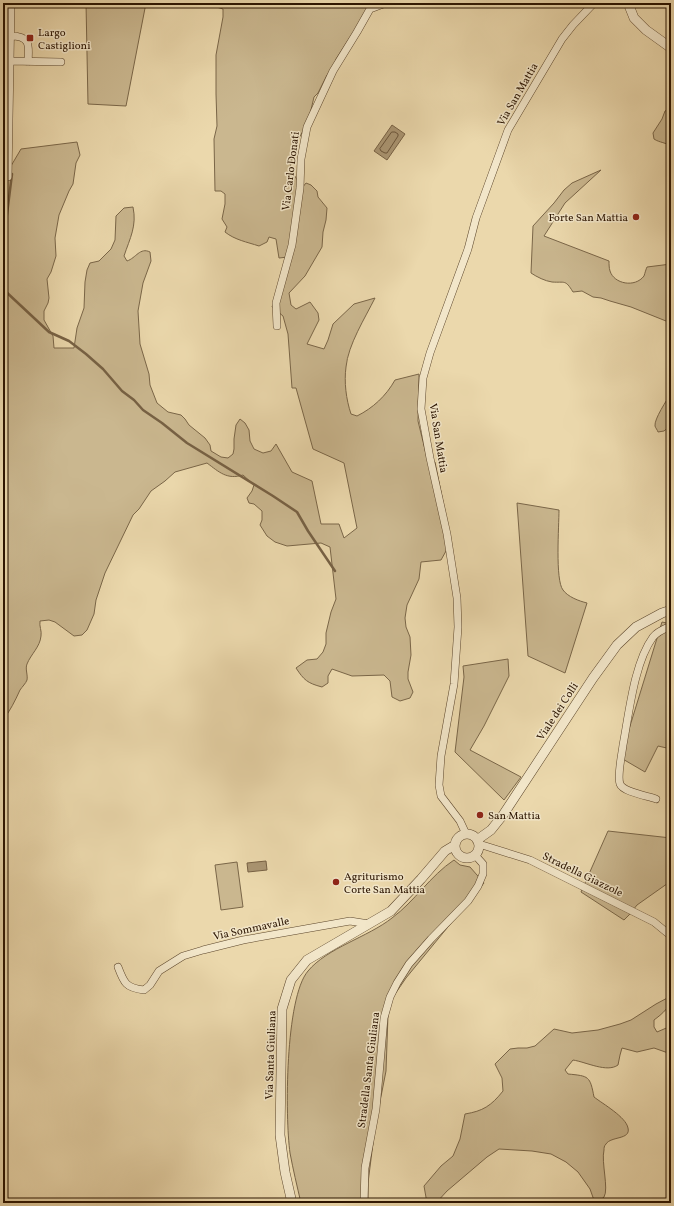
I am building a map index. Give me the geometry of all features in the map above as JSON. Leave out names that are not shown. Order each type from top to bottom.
[{"type":"street","points":[[8,176],[11,3]]},
{"type":"street","name":"Via Carlo Donati","points":[[277,326],[276,303],[292,245],[300,188],[301,159],[307,127],[333,71],[371,6],[386,3]]},
{"type":"street","name":"Via San Mattia","points":[[466,834],[460,821],[442,796],[439,785],[441,756],[454,684],[458,627],[457,598],[447,534],[421,409],[423,378],[430,353],[468,249],[476,218],[508,130],[562,39],[594,3]]},
{"type":"street","points":[[628,3],[634,18],[646,30],[671,48]]},
{"type":"street","points":[[11,36],[22,37],[29,45],[28,62]]},
{"type":"street","points":[[10,61],[61,62]]},
{"type":"street","name":"Viale dei Colli","points":[[478,842],[491,830],[503,815],[593,678],[617,645],[636,627],[662,613],[671,610]]},
{"type":"street","points":[[656,798],[630,792],[620,785],[620,762],[632,696],[645,652],[653,636],[671,626]]},
{"type":"street","points":[[466,834],[474,836],[478,842],[478,852],[470,858],[461,856],[455,845],[459,838],[466,834]]},
{"type":"street","name":"Stradella Giazzole","points":[[478,842],[530,860],[654,922],[671,936]]},
{"type":"street","name":"Via Santa Giuliana","points":[[292,1203],[285,1172],[280,1135],[282,1009],[291,980],[307,960],[391,911],[445,851],[455,845]]},
{"type":"street","name":"Stradella Santa Giuliana","points":[[364,1203],[364,1168],[376,1109],[384,1018],[390,997],[396,984],[409,964],[468,901],[478,886],[483,874],[483,864],[475,855]]},
{"type":"street","name":"Via Sommavalle","points":[[118,967],[122,979],[127,985],[134,989],[144,990],[150,985],[159,971],[163,968],[183,956],[203,950],[243,940],[350,921],[369,924]]},
{"type":"shaded area","points":[[86,3],[146,3],[126,106],[88,104]]},
{"type":"shaded area","points":[[209,3],[373,3],[336,59],[333,68],[314,97],[310,114],[311,117],[295,145],[290,168],[302,188],[306,183],[311,185],[317,191],[318,197],[327,208],[322,247],[305,276],[289,293],[291,305],[296,309],[310,302],[318,313],[319,320],[307,344],[324,349],[333,324],[354,304],[375,298],[358,332],[347,359],[345,385],[351,414],[357,416],[374,405],[388,391],[395,380],[419,374],[418,421],[427,458],[435,462],[451,542],[441,560],[421,562],[419,579],[407,605],[405,618],[406,627],[410,637],[411,655],[408,679],[413,692],[410,698],[400,701],[392,697],[390,681],[384,675],[352,676],[332,669],[328,676],[328,683],[322,687],[309,682],[304,678],[296,668],[307,660],[317,659],[323,652],[326,644],[326,633],[331,612],[336,599],[330,547],[321,543],[287,546],[275,542],[267,536],[260,525],[262,520],[262,511],[254,504],[249,503],[247,498],[254,485],[243,475],[228,476],[219,472],[207,463],[175,472],[151,491],[133,515],[105,573],[96,600],[94,614],[87,630],[82,635],[74,636],[55,622],[49,620],[40,621],[40,640],[27,664],[27,680],[3,720],[3,583],[7,572],[3,569],[3,171],[8,171],[21,149],[77,142],[80,155],[76,163],[73,184],[59,215],[55,238],[56,256],[47,279],[49,298],[44,311],[44,320],[53,336],[54,348],[74,348],[77,328],[84,308],[87,270],[90,263],[99,261],[111,249],[115,240],[116,216],[124,208],[133,207],[134,220],[131,238],[124,256],[127,261],[143,251],[150,252],[151,261],[143,283],[138,311],[140,344],[149,374],[150,385],[157,403],[168,412],[181,415],[189,425],[205,438],[210,445],[211,451],[221,457],[228,458],[233,454],[236,425],[240,419],[245,423],[249,430],[250,441],[254,449],[263,453],[271,451],[276,444],[292,472],[312,481],[321,524],[339,524],[344,538],[357,528],[344,463],[313,449],[296,388],[292,388],[288,334],[283,316],[272,307],[288,257],[279,258],[276,239],[269,237],[267,242],[259,246],[237,239],[225,232],[227,227],[222,219],[225,194],[221,191],[215,191],[214,139],[217,126],[216,55],[223,17],[223,9],[210,5]]},
{"type":"shaded area","points":[[671,108],[671,147],[654,139],[653,133],[665,111]]},
{"type":"shaded area","points":[[601,170],[565,203],[544,236],[609,261],[612,275],[616,279],[625,283],[640,280],[644,276],[647,267],[671,264],[671,323],[631,307],[593,297],[582,291],[573,292],[564,282],[547,281],[531,273],[533,226],[564,190],[572,183]]},
{"type":"shaded area","points":[[671,393],[671,425],[664,431],[658,432],[655,423]]},
{"type":"shaded area","points":[[517,503],[559,510],[558,565],[561,584],[563,590],[568,595],[587,603],[565,673],[528,656]]},
{"type":"shaded area","points":[[662,622],[671,624],[671,749],[658,746],[645,772],[621,758]]},
{"type":"shaded area","points":[[508,659],[509,676],[470,750],[521,777],[504,800],[455,752],[464,677],[463,666]]},
{"type":"shaded area","points":[[608,831],[671,838],[671,881],[637,905],[624,920],[581,892]]},
{"type":"shaded area","points":[[454,860],[460,865],[470,867],[484,883],[406,978],[393,997],[388,1015],[386,1071],[375,1127],[368,1183],[368,1203],[301,1203],[290,1153],[287,1113],[288,1059],[295,1006],[300,985],[308,971],[316,963],[337,949],[392,918],[408,904],[437,873]]},
{"type":"shaded area","points":[[237,862],[243,907],[221,910],[215,865]]},
{"type":"shaded area","points":[[671,996],[668,1007],[654,1020],[654,1027],[657,1032],[671,1026],[671,1054],[654,1048],[637,1052],[622,1048],[618,1065],[613,1067],[608,1068],[596,1066],[573,1060],[565,1070],[568,1074],[580,1075],[587,1078],[590,1081],[594,1097],[619,1115],[628,1128],[627,1134],[612,1140],[604,1146],[603,1161],[606,1188],[604,1197],[597,1203],[595,1203],[590,1189],[578,1172],[566,1162],[551,1154],[499,1149],[487,1157],[447,1191],[436,1203],[427,1203],[424,1186],[441,1166],[453,1156],[460,1139],[465,1114],[486,1107],[503,1091],[502,1078],[495,1064],[510,1049],[535,1046],[554,1029],[572,1033],[598,1030],[620,1024],[631,1020]]},
{"type":"water","points":[[392,125],[405,134],[387,160],[374,151]]},
{"type":"water","points":[[266,861],[267,870],[248,872],[247,863]]},
{"type":"waterway","points":[[3,246],[12,174]]},
{"type":"waterway","points":[[3,289],[49,332],[69,341],[86,354],[103,369],[122,391],[134,400],[143,410],[187,443],[297,512],[335,571]]},
{"type":"place","name":"Largo Castiglioni","points":[[30,38]]},
{"type":"place","name":"Forte San Mattia","points":[[636,217]]},
{"type":"place","name":"San Mattia","points":[[480,815]]},
{"type":"place","name":"Agriturismo Corte San Mattia","points":[[336,882]]}]
